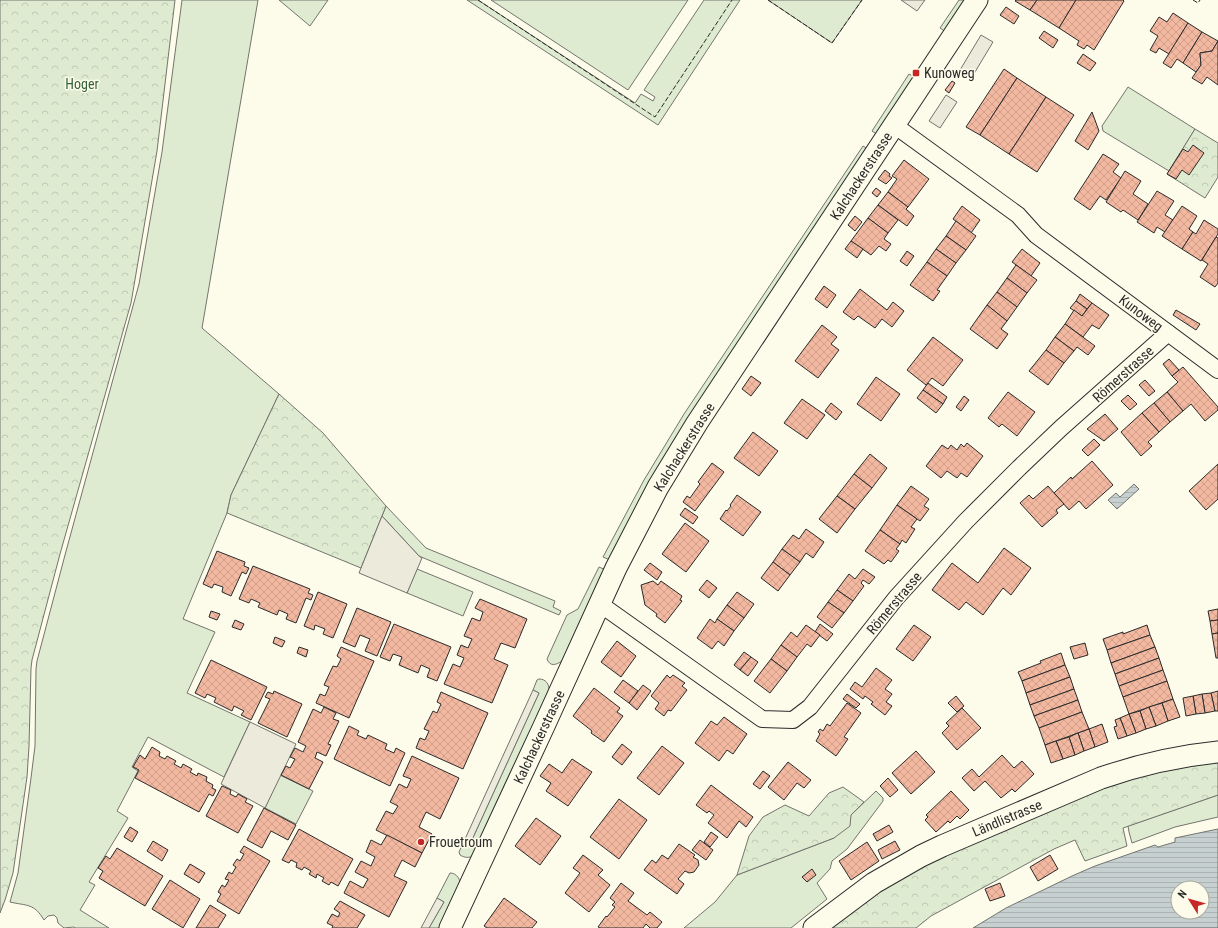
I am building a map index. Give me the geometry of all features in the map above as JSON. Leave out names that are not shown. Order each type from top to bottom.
[{"type":"street","name":"Kalchackerstrasse","points":[[450,928],[616,568],[677,456],[705,411],[977,0]]},
{"type":"street","name":"Kunoweg","points":[[894,125],[1018,216],[1036,235],[1218,370]]},
{"type":"street","name":"Römerstrasse","points":[[600,604],[762,719],[793,720],[810,707],[896,598],[966,521],[1061,428],[1168,333]]},
{"type":"street","name":"Ländlistrasse","points":[[814,928],[874,882],[942,846],[1115,773],[1166,759],[1218,752]]},
{"type":"green space","name":"Hoger","points":[[0,0],[175,0],[157,151],[131,303],[60,554],[32,660],[27,777],[13,873],[0,913]]},
{"type":"green space","points":[[182,0],[258,0],[202,328],[279,394],[231,495],[227,513],[183,619],[215,632],[187,693],[250,722],[224,777],[148,737],[132,767],[138,771],[117,811],[128,818],[89,882],[95,885],[80,910],[109,928],[64,928],[58,923],[57,918],[54,915],[48,916],[44,920],[37,911],[30,906],[10,902],[18,873],[35,746],[37,661],[139,284],[162,152]]},
{"type":"green space","points":[[279,0],[328,0],[310,26]]},
{"type":"green space","points":[[467,0],[478,0],[635,103],[641,94],[653,101],[655,97],[644,90],[704,0],[740,0],[658,125]]},
{"type":"green space","points":[[491,0],[688,0],[628,90]]},
{"type":"green space","points":[[768,0],[862,0],[832,43]]},
{"type":"green space","points":[[959,0],[967,0],[946,32],[940,28]]},
{"type":"green space","points":[[909,74],[916,78],[878,135],[872,131]]},
{"type":"green space","points":[[1128,87],[1195,129],[1169,171],[1103,131],[1102,126]]},
{"type":"green space","points":[[1195,129],[1218,143],[1218,177],[1205,198],[1167,174]]},
{"type":"green space","points":[[863,146],[868,149],[610,560],[603,557],[644,480],[684,414]]},
{"type":"green space","points":[[279,394],[323,433],[386,506],[361,568],[227,513],[231,495]]},
{"type":"green space","points":[[386,506],[426,548],[555,601],[553,607],[561,611],[559,615],[419,556],[382,516]]},
{"type":"green space","points":[[599,567],[606,570],[562,661],[551,664],[547,659],[567,615],[578,609]]},
{"type":"green space","points":[[417,569],[473,592],[463,616],[407,593]]},
{"type":"green space","points":[[539,679],[547,682],[549,690],[473,856],[462,856],[459,852],[465,839],[471,842],[539,693],[533,690],[537,680]]},
{"type":"green space","points":[[1218,761],[1218,795],[1123,828],[1127,846],[1085,861],[1075,840],[1054,849],[931,916],[916,928],[827,928],[872,894],[955,850],[1124,780],[1152,771]]},
{"type":"green space","points":[[280,775],[313,791],[296,824],[265,808]]},
{"type":"green space","points":[[843,787],[864,802],[851,815],[850,826],[834,838],[737,875],[749,836],[763,817],[785,805],[809,816],[829,793]]},
{"type":"green space","points":[[876,791],[883,798],[883,801],[847,849],[832,861],[830,869],[817,883],[827,899],[791,928],[684,928],[715,902],[737,875],[834,838],[851,815]]},
{"type":"green space","points":[[1218,795],[1218,817],[1175,827],[1132,843],[1128,826]]},
{"type":"green space","points":[[450,873],[455,874],[458,877],[460,886],[440,928],[429,928],[444,902],[437,898]]},
{"type":"shaded area","points":[[901,0],[925,0],[917,11]]},
{"type":"shaded area","points":[[981,35],[993,42],[972,77],[960,70]]},
{"type":"shaded area","points":[[946,95],[957,102],[940,128],[929,121]]},
{"type":"shaded area","points":[[1134,484],[1139,489],[1117,509],[1108,500],[1116,493],[1120,497]]},
{"type":"shaded area","points":[[382,516],[422,558],[407,593],[359,573]]},
{"type":"shaded area","points":[[533,690],[539,693],[471,842],[465,839]]},
{"type":"shaded area","points":[[250,722],[296,744],[265,808],[221,784]]},
{"type":"shaded area","points":[[1218,829],[1218,928],[973,928],[1006,908],[1095,866],[1155,845],[1158,847],[1175,842],[1175,838]]},
{"type":"shaded area","points":[[437,898],[444,902],[429,928],[421,928]]},
{"type":"building","points":[[1037,0],[1030,10],[1015,1]]},
{"type":"building","points":[[1037,0],[1076,0],[1059,28],[1030,10]]},
{"type":"building","points":[[1076,0],[1124,1],[1094,50],[1087,45],[1084,49],[1077,45],[1079,41],[1059,28]]},
{"type":"building","points":[[1006,7],[1019,16],[1014,24],[1000,15]]},
{"type":"building","points":[[1173,13],[1188,23],[1169,54],[1159,48],[1156,53],[1150,50],[1158,36],[1150,31],[1159,17],[1167,22]]},
{"type":"building","points":[[1188,23],[1202,32],[1183,63],[1177,59],[1171,68],[1163,63]]},
{"type":"building","points":[[1044,31],[1058,40],[1053,48],[1039,38]]},
{"type":"building","points":[[1202,32],[1218,41],[1212,51],[1200,53],[1201,65],[1196,72],[1183,63]]},
{"type":"building","points":[[1218,41],[1218,85],[1207,77],[1202,84],[1192,78],[1201,65],[1200,53],[1212,51]]},
{"type":"building","points":[[1083,54],[1096,63],[1090,71],[1077,63]]},
{"type":"building","points":[[1004,69],[1017,78],[980,135],[966,127]]},
{"type":"building","points":[[1017,78],[1046,97],[1009,154],[980,135]]},
{"type":"building","points":[[952,81],[955,83],[949,93],[945,90]]},
{"type":"building","points":[[1046,97],[1074,115],[1037,172],[1009,154]]},
{"type":"building","points":[[1092,112],[1099,131],[1088,150],[1075,141]]},
{"type":"building","points":[[1193,145],[1204,153],[1189,175],[1182,170],[1176,179],[1167,174],[1183,149],[1188,152]]},
{"type":"building","points":[[1103,154],[1119,164],[1113,172],[1121,178],[1106,200],[1100,196],[1090,210],[1074,199]]},
{"type":"building","points":[[904,160],[929,179],[908,207],[888,192],[897,179],[892,176]]},
{"type":"building","points":[[885,170],[892,178],[886,184],[878,179]]},
{"type":"building","points":[[1125,171],[1141,181],[1133,194],[1148,204],[1138,220],[1123,210],[1121,212],[1106,202]]},
{"type":"building","points":[[876,188],[881,192],[877,197],[872,193]]},
{"type":"building","points":[[1157,191],[1174,201],[1165,215],[1173,220],[1165,232],[1157,227],[1154,233],[1137,222]]},
{"type":"building","points":[[888,192],[908,207],[906,209],[914,216],[907,226],[878,205]]},
{"type":"building","points":[[878,205],[898,220],[888,233],[868,218]]},
{"type":"building","points":[[962,206],[980,220],[971,233],[953,219]]},
{"type":"building","points":[[1182,206],[1197,216],[1189,229],[1193,232],[1182,249],[1162,236]]},
{"type":"building","points":[[855,216],[862,222],[855,231],[848,225]]},
{"type":"building","points":[[868,218],[888,233],[884,239],[891,244],[886,251],[879,246],[871,255],[851,241]]},
{"type":"building","points":[[1204,220],[1218,229],[1218,234],[1201,261],[1182,249],[1193,232],[1196,234]]},
{"type":"building","points":[[956,221],[976,236],[966,250],[946,236]]},
{"type":"building","points":[[946,236],[966,250],[956,263],[936,249]]},
{"type":"building","points":[[1216,237],[1218,238],[1218,283],[1215,287],[1200,277],[1208,264],[1202,260]]},
{"type":"building","points":[[851,241],[863,249],[857,258],[845,249]]},
{"type":"building","points":[[936,249],[956,263],[947,276],[927,262]]},
{"type":"building","points":[[1022,249],[1040,263],[1031,276],[1012,262]]},
{"type":"building","points":[[907,251],[914,256],[907,266],[900,261]]},
{"type":"building","points":[[927,262],[947,276],[937,290],[940,291],[933,301],[910,285]]},
{"type":"building","points":[[1016,265],[1037,280],[1027,293],[1007,278]]},
{"type":"building","points":[[1007,278],[1027,293],[1017,307],[997,292]]},
{"type":"building","points":[[824,286],[836,295],[827,308],[815,299]]},
{"type":"building","points":[[860,289],[887,310],[893,302],[904,311],[892,327],[882,319],[875,328],[858,316],[854,320],[843,312]]},
{"type":"building","points":[[997,292],[1017,307],[1007,321],[987,305]]},
{"type":"building","points":[[1080,294],[1092,303],[1087,309],[1076,301]]},
{"type":"building","points":[[1076,301],[1087,309],[1082,316],[1070,308]]},
{"type":"building","points":[[1092,303],[1109,315],[1099,329],[1092,325],[1083,337],[1065,324],[1074,310],[1082,316]]},
{"type":"building","points":[[987,305],[1007,321],[1001,329],[1008,334],[997,349],[970,329]]},
{"type":"building","points":[[1176,310],[1200,324],[1196,330],[1173,315]]},
{"type":"building","points":[[1065,324],[1095,346],[1088,355],[1077,347],[1074,351],[1055,337]]},
{"type":"building","points":[[822,325],[837,337],[831,344],[839,350],[818,378],[795,361]]},
{"type":"building","points":[[933,337],[963,360],[943,386],[932,378],[926,385],[907,370]]},
{"type":"building","points":[[1055,337],[1074,351],[1064,363],[1046,350]]},
{"type":"building","points":[[1046,350],[1064,363],[1048,385],[1029,371]]},
{"type":"building","points":[[1169,359],[1179,370],[1172,376],[1163,364]]},
{"type":"building","points":[[1183,367],[1218,407],[1218,410],[1205,421],[1191,404],[1183,411],[1167,392],[1178,382],[1172,376]]},
{"type":"building","points":[[751,376],[761,383],[751,396],[742,389]]},
{"type":"building","points":[[876,377],[900,394],[881,421],[857,404]]},
{"type":"building","points":[[1145,380],[1155,391],[1149,396],[1139,385]]},
{"type":"building","points":[[928,383],[947,397],[943,404],[923,390]]},
{"type":"building","points":[[923,390],[943,404],[936,413],[917,398]]},
{"type":"building","points":[[1008,392],[1035,412],[1017,436],[1002,424],[999,427],[988,418]]},
{"type":"building","points":[[1167,392],[1183,411],[1170,422],[1154,403]]},
{"type":"building","points":[[1128,395],[1137,404],[1130,410],[1121,401]]},
{"type":"building","points":[[964,396],[969,400],[961,411],[956,407]]},
{"type":"building","points":[[802,399],[825,415],[807,439],[784,423]]},
{"type":"building","points":[[831,403],[842,412],[836,420],[825,411]]},
{"type":"building","points":[[1154,403],[1170,422],[1159,432],[1142,413]]},
{"type":"building","points":[[1142,413],[1159,432],[1148,442],[1152,446],[1141,456],[1121,432]]},
{"type":"building","points":[[1105,414],[1118,429],[1104,441],[1087,429]]},
{"type":"building","points":[[753,432],[778,451],[759,476],[734,458]]},
{"type":"building","points":[[1094,439],[1100,445],[1088,456],[1082,450]]},
{"type":"building","points":[[967,443],[983,456],[967,477],[961,473],[957,478],[947,471],[941,478],[926,466],[942,445],[948,449],[951,445],[957,450],[961,444],[964,447]]},
{"type":"building","points":[[870,454],[887,468],[872,488],[854,474]]},
{"type":"building","points":[[1092,461],[1113,485],[1086,509],[1079,501],[1069,510],[1054,493],[1071,477],[1072,479]]},
{"type":"building","points":[[712,463],[724,472],[695,511],[683,502],[687,496],[690,498],[700,484],[698,482]]},
{"type":"building","points":[[1218,464],[1218,499],[1206,510],[1189,491]]},
{"type":"building","points":[[854,474],[872,488],[855,509],[837,496]]},
{"type":"building","points":[[911,486],[929,499],[924,506],[929,509],[920,521],[897,505]]},
{"type":"building","points":[[1048,486],[1064,504],[1056,510],[1058,513],[1042,527],[1020,503],[1029,495],[1033,499]]},
{"type":"building","points":[[737,495],[761,512],[743,536],[720,519],[726,510],[727,511],[731,506],[730,505]]},
{"type":"building","points":[[837,496],[855,509],[837,533],[819,519]]},
{"type":"building","points":[[897,505],[917,519],[911,527],[915,529],[906,543],[902,540],[900,544],[880,530]]},
{"type":"building","points":[[685,508],[698,517],[693,524],[680,515]]},
{"type":"building","points":[[685,523],[709,541],[686,572],[662,554]]},
{"type":"building","points":[[806,529],[824,542],[813,558],[806,553],[800,562],[782,549],[793,535],[799,539]]},
{"type":"building","points":[[880,530],[900,544],[896,549],[899,551],[891,562],[888,560],[884,564],[865,551]]},
{"type":"building","points":[[1004,548],[1031,568],[1011,595],[1003,588],[983,615],[966,602],[959,610],[932,590],[952,563],[978,583]]},
{"type":"building","points":[[782,549],[800,562],[790,575],[773,562]]},
{"type":"building","points":[[217,551],[245,562],[244,566],[249,568],[246,574],[242,572],[231,596],[222,592],[223,587],[214,584],[212,588],[203,584]]},
{"type":"building","points":[[773,562],[790,575],[778,591],[761,578]]},
{"type":"building","points":[[650,563],[662,572],[657,580],[644,570]]},
{"type":"building","points":[[253,566],[310,589],[308,593],[313,595],[311,600],[306,598],[296,623],[286,619],[288,614],[279,610],[277,615],[258,607],[260,603],[251,599],[249,603],[239,599]]},
{"type":"building","points":[[863,569],[875,577],[869,584],[863,580],[861,583],[864,586],[853,601],[837,590],[849,574],[855,579]]},
{"type":"building","points":[[707,580],[717,588],[709,598],[699,590]]},
{"type":"building","points":[[653,581],[658,585],[661,581],[682,596],[680,600],[682,601],[665,623],[656,616],[657,614],[645,605],[641,585]]},
{"type":"building","points":[[837,590],[853,601],[844,613],[828,602]]},
{"type":"building","points":[[318,592],[347,604],[333,638],[323,634],[325,629],[315,625],[314,630],[304,626]]},
{"type":"building","points":[[737,592],[754,604],[744,618],[727,605]]},
{"type":"building","points":[[480,599],[527,619],[515,648],[501,643],[494,659],[508,665],[492,703],[444,684],[453,664],[460,667],[464,658],[457,655],[461,645],[468,648],[472,639],[464,636],[472,618],[480,621],[483,612],[475,608]]},
{"type":"building","points":[[828,602],[844,613],[832,628],[817,617]]},
{"type":"building","points":[[727,605],[744,618],[734,631],[717,619]]},
{"type":"building","points":[[357,608],[391,622],[377,656],[365,651],[370,639],[360,635],[355,647],[343,642]]},
{"type":"building","points":[[1218,609],[1218,620],[1210,621],[1208,611]]},
{"type":"building","points":[[211,611],[220,614],[217,620],[209,617]]},
{"type":"building","points":[[710,619],[715,623],[717,619],[734,631],[724,646],[718,641],[712,649],[697,638]]},
{"type":"building","points":[[235,620],[244,624],[241,630],[232,627]]},
{"type":"building","points":[[1218,620],[1218,633],[1212,634],[1210,621]]},
{"type":"building","points":[[394,624],[451,647],[437,681],[427,677],[430,669],[421,665],[418,673],[399,665],[402,657],[393,654],[390,661],[380,657]]},
{"type":"building","points":[[820,624],[833,634],[827,641],[815,632]]},
{"type":"building","points":[[806,625],[820,635],[811,647],[807,644],[797,657],[781,645],[791,632],[797,637]]},
{"type":"building","points":[[914,625],[931,637],[913,661],[896,649]]},
{"type":"building","points":[[1147,625],[1150,635],[1107,650],[1103,639],[1123,632],[1123,634]]},
{"type":"building","points":[[1218,633],[1218,658],[1216,658],[1212,634]]},
{"type":"building","points":[[1150,635],[1155,647],[1111,663],[1107,650]]},
{"type":"building","points":[[275,637],[285,641],[282,647],[273,643]]},
{"type":"building","points":[[617,641],[636,656],[621,677],[601,662]]},
{"type":"building","points":[[1085,643],[1088,655],[1074,659],[1070,647]]},
{"type":"building","points":[[781,645],[797,657],[787,671],[771,659]]},
{"type":"building","points":[[299,647],[308,650],[306,657],[297,653]]},
{"type":"building","points":[[341,647],[374,661],[349,718],[316,703],[320,694],[325,696],[329,687],[324,685],[333,666],[337,667],[341,659],[337,656]]},
{"type":"building","points":[[1155,647],[1159,658],[1115,674],[1111,663]]},
{"type":"building","points":[[744,652],[751,657],[740,670],[734,665]]},
{"type":"building","points":[[1061,653],[1065,665],[1022,681],[1018,672]]},
{"type":"building","points":[[751,657],[758,662],[748,676],[740,670]]},
{"type":"building","points":[[1159,658],[1163,670],[1119,686],[1115,674]]},
{"type":"building","points":[[771,659],[787,671],[770,693],[754,681]]},
{"type":"building","points":[[211,660],[267,687],[251,720],[241,715],[244,711],[234,706],[232,711],[214,702],[216,698],[207,694],[205,698],[195,693]]},
{"type":"building","points":[[1065,665],[1070,677],[1026,693],[1022,681]]},
{"type":"building","points":[[876,668],[892,680],[885,689],[892,694],[886,702],[892,706],[885,715],[871,704],[873,702],[865,696],[863,699],[850,689],[855,682],[862,687]]},
{"type":"building","points":[[1163,670],[1167,681],[1123,697],[1119,686]]},
{"type":"building","points":[[667,675],[670,678],[673,675],[685,683],[682,686],[687,690],[671,711],[668,710],[664,716],[655,709],[659,703],[651,696]]},
{"type":"building","points":[[1070,677],[1074,689],[1030,705],[1026,693]]},
{"type":"building","points":[[623,680],[638,691],[629,703],[614,692]]},
{"type":"building","points":[[1167,681],[1173,699],[1129,714],[1123,697]]},
{"type":"building","points":[[643,685],[651,691],[637,710],[629,703]]},
{"type":"building","points":[[594,688],[620,708],[617,712],[623,716],[604,742],[591,733],[592,731],[573,716]]},
{"type":"building","points":[[1074,689],[1078,700],[1034,716],[1030,705]]},
{"type":"building","points":[[274,691],[302,704],[287,737],[258,723],[270,699],[265,697],[268,692],[273,694]]},
{"type":"building","points":[[1218,691],[1218,711],[1215,711],[1211,693]]},
{"type":"building","points":[[441,692],[488,713],[463,769],[416,748],[420,738],[425,740],[429,731],[424,729],[433,711],[437,713],[441,704],[437,702]]},
{"type":"building","points":[[1211,693],[1215,711],[1205,713],[1202,694]]},
{"type":"building","points":[[847,694],[860,704],[856,708],[843,699]]},
{"type":"building","points":[[1202,694],[1205,713],[1196,714],[1193,696]]},
{"type":"building","points":[[956,696],[964,706],[957,712],[948,703]]},
{"type":"building","points":[[1193,696],[1196,714],[1186,716],[1183,698]]},
{"type":"building","points":[[1173,699],[1180,717],[1168,721],[1162,703]]},
{"type":"building","points":[[1078,700],[1082,712],[1039,728],[1034,716]]},
{"type":"building","points":[[847,703],[861,713],[844,737],[848,739],[836,756],[816,741],[820,734],[818,732],[820,729],[823,731],[827,724],[830,726]]},
{"type":"building","points":[[1162,703],[1168,721],[1156,726],[1149,707]]},
{"type":"building","points":[[324,707],[336,713],[333,719],[339,721],[328,744],[331,745],[326,756],[317,752],[315,758],[323,762],[309,789],[281,775],[286,766],[290,768],[295,759],[290,757],[295,748],[303,752],[306,746],[298,742],[313,709],[321,713]]},
{"type":"building","points":[[1149,707],[1156,726],[1146,729],[1140,711]]},
{"type":"building","points":[[962,708],[981,728],[957,750],[942,733],[949,726],[946,723]]},
{"type":"building","points":[[1140,711],[1146,729],[1136,733],[1129,714]]},
{"type":"building","points":[[1082,712],[1089,729],[1045,745],[1039,728]]},
{"type":"building","points":[[1129,714],[1136,733],[1127,736],[1120,718]]},
{"type":"building","points":[[724,717],[747,734],[733,754],[727,750],[719,761],[695,743],[711,721],[717,725]]},
{"type":"building","points":[[1120,718],[1127,736],[1118,739],[1114,727],[1117,726],[1115,720]]},
{"type":"building","points":[[1102,724],[1108,742],[1095,747],[1089,729]]},
{"type":"building","points":[[349,726],[359,731],[357,735],[366,739],[368,735],[387,744],[385,749],[394,753],[396,748],[405,753],[390,786],[334,759]]},
{"type":"building","points":[[1089,729],[1095,747],[1084,751],[1078,733]]},
{"type":"building","points":[[1078,733],[1084,751],[1075,755],[1069,737]]},
{"type":"building","points":[[1069,737],[1075,755],[1063,759],[1056,741]]},
{"type":"building","points":[[1056,741],[1063,759],[1051,763],[1045,745]]},
{"type":"building","points":[[622,744],[632,752],[622,765],[612,757]]},
{"type":"building","points":[[662,746],[684,763],[659,795],[637,778]]},
{"type":"building","points":[[152,747],[160,752],[159,756],[165,759],[167,756],[176,761],[174,764],[181,768],[183,764],[192,769],[190,772],[197,776],[198,773],[207,777],[206,781],[213,785],[212,788],[216,790],[213,796],[209,794],[199,812],[135,778],[139,770],[133,767],[140,755],[145,759]]},
{"type":"building","points":[[916,751],[935,772],[911,794],[892,773]]},
{"type":"building","points":[[1002,755],[1014,768],[1022,761],[1034,774],[1015,792],[1012,789],[1001,798],[985,781],[974,791],[962,778],[972,769],[979,777]]},
{"type":"building","points":[[412,756],[459,778],[440,819],[426,812],[419,827],[432,834],[422,853],[376,830],[386,811],[393,814],[398,806],[390,802],[399,784],[407,788],[411,779],[403,776]]},
{"type":"building","points":[[572,759],[592,772],[568,806],[546,791],[551,783],[540,776],[549,764],[562,773]]},
{"type":"building","points":[[788,762],[811,780],[804,788],[797,783],[784,800],[768,787]]},
{"type":"building","points":[[763,771],[770,776],[760,789],[753,784]]},
{"type":"building","points":[[888,778],[898,790],[890,797],[880,786]]},
{"type":"building","points":[[711,785],[753,817],[746,827],[739,821],[727,838],[708,823],[714,815],[709,811],[707,813],[696,805]]},
{"type":"building","points":[[222,786],[231,790],[230,794],[236,797],[238,794],[247,799],[245,802],[253,806],[238,833],[206,816]]},
{"type":"building","points":[[951,791],[969,810],[960,819],[957,816],[950,823],[948,821],[936,832],[925,820],[928,817],[926,815]]},
{"type":"building","points":[[619,799],[647,820],[619,859],[590,837]]},
{"type":"building","points":[[264,808],[296,825],[288,840],[271,831],[262,848],[247,840]]},
{"type":"building","points":[[536,818],[561,836],[540,865],[515,846]]},
{"type":"building","points":[[889,825],[893,832],[877,841],[873,834]]},
{"type":"building","points":[[130,827],[138,832],[132,842],[124,837]]},
{"type":"building","points":[[299,829],[353,859],[338,886],[331,882],[329,885],[322,881],[324,878],[317,874],[316,878],[309,874],[311,871],[304,867],[302,870],[296,867],[297,863],[291,860],[289,863],[282,860]]},
{"type":"building","points":[[711,832],[718,837],[710,847],[704,842]]},
{"type":"building","points":[[387,835],[422,853],[415,867],[402,860],[394,876],[407,882],[389,917],[344,893],[350,881],[363,888],[368,879],[355,872],[361,861],[371,866],[375,857],[366,852],[371,840],[381,845]]},
{"type":"building","points":[[700,840],[713,850],[706,860],[692,850]]},
{"type":"building","points":[[153,841],[168,850],[162,861],[147,851]]},
{"type":"building","points":[[895,841],[900,850],[882,859],[878,850]]},
{"type":"building","points":[[867,842],[879,861],[851,880],[839,861]]},
{"type":"building","points":[[679,844],[695,855],[693,857],[698,860],[699,865],[694,872],[689,873],[685,871],[678,879],[684,884],[677,894],[644,870],[652,860],[656,863],[662,855],[668,859]]},
{"type":"building","points":[[244,846],[270,861],[239,914],[217,901],[221,894],[218,892],[222,885],[225,887],[229,880],[225,879],[229,872],[232,874],[236,867],[233,865],[237,859],[240,861],[244,854],[240,852]]},
{"type":"building","points":[[117,848],[163,876],[145,906],[99,878],[103,871],[98,868],[106,856],[110,859]]},
{"type":"building","points":[[583,855],[603,870],[598,875],[610,885],[589,912],[565,893],[580,873],[573,868]]},
{"type":"building","points":[[1050,855],[1058,869],[1038,881],[1030,867]]},
{"type":"building","points":[[190,864],[205,873],[199,883],[184,874]]},
{"type":"building","points":[[812,869],[816,875],[807,882],[802,877]]},
{"type":"building","points":[[170,880],[200,899],[183,928],[152,909]]},
{"type":"building","points":[[621,883],[634,893],[628,901],[647,915],[650,912],[662,922],[657,928],[650,928],[646,924],[643,928],[598,927],[615,907],[612,905],[615,902],[610,898]]},
{"type":"building","points":[[1000,883],[1005,896],[990,901],[985,889]]},
{"type":"building","points":[[504,898],[537,922],[532,928],[487,928],[484,926]]},
{"type":"building","points":[[340,901],[365,915],[357,928],[332,928],[333,926],[327,923],[332,914],[338,917],[340,913],[334,909]]},
{"type":"building","points":[[210,905],[226,915],[218,928],[196,928]]},
{"type":"fence","points":[[478,0],[655,117],[732,0]]},
{"type":"fence","points":[[768,0],[832,43],[862,0]]},
{"type":"fence","points":[[1193,0],[1198,3],[1200,0]]},
{"type":"place","name":"Kunoweg","points":[[916,73]]},
{"type":"place","name":"Frouetroum","points":[[421,842]]}]
